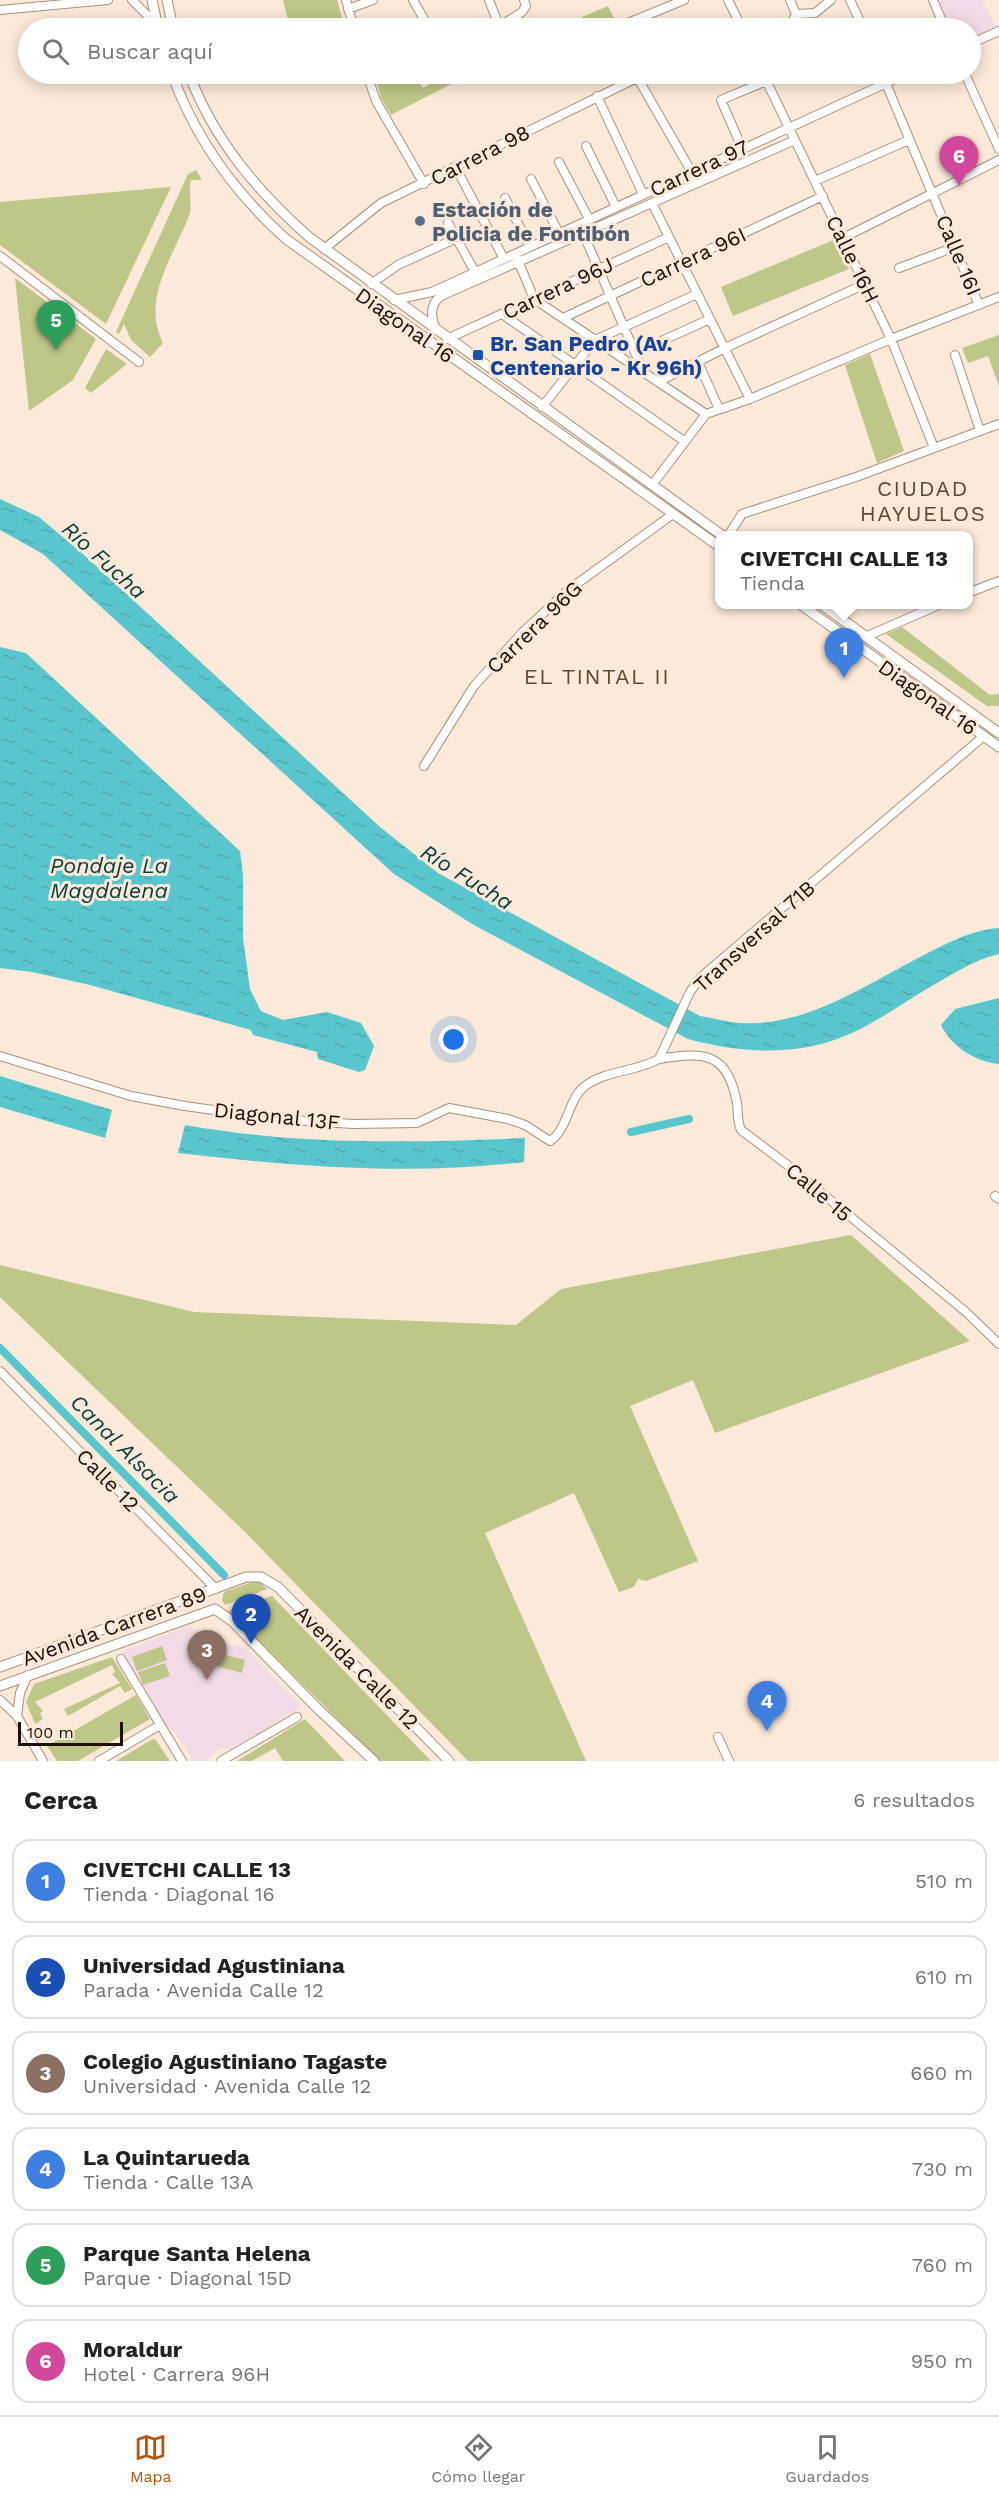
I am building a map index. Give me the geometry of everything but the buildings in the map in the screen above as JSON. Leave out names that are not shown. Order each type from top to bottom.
[{"type":"main road","points":[[152,0],[155,18]]},
{"type":"main road","points":[[167,0],[171,18]]},
{"type":"main road","name":"Diagonal 16","points":[[176,84],[192,120],[215,158],[253,208],[286,238],[715,544]]},
{"type":"main road","name":"Diagonal 16","points":[[194,84],[214,128],[243,171],[280,211],[324,249],[716,531]]},
{"type":"main road","name":"Diagonal 16","points":[[807,609],[999,747]]},
{"type":"main road","name":"Diagonal 16","points":[[828,609],[999,733]]},
{"type":"main road","name":"Avenida Carrera 89","points":[[0,1667],[246,1577],[261,1577]]},
{"type":"main road","name":"Avenida Calle 12","points":[[261,1577],[278,1587],[449,1761]]},
{"type":"main road","points":[[216,1589],[215,1609],[232,1621],[317,1708],[374,1761]]},
{"type":"main road","name":"Avenida Carrera 89","points":[[0,1686],[215,1609]]},
{"type":"street","points":[[0,10],[60,2],[108,0]]},
{"type":"street","points":[[132,0],[149,18]]},
{"type":"street","points":[[346,0],[351,18]]},
{"type":"street","points":[[348,9],[374,0]]},
{"type":"street","points":[[413,0],[423,18]]},
{"type":"street","points":[[489,0],[495,18]]},
{"type":"street","points":[[513,18],[526,6],[524,0]]},
{"type":"street","points":[[640,18],[684,0]]},
{"type":"street","points":[[728,0],[737,18]]},
{"type":"street","points":[[790,0],[796,14],[794,18]]},
{"type":"street","points":[[796,14],[815,13],[831,0]]},
{"type":"street","points":[[850,0],[858,18]]},
{"type":"street","points":[[933,0],[941,18]]},
{"type":"street","points":[[981,39],[999,31]]},
{"type":"street","points":[[370,84],[376,101],[424,184]]},
{"type":"street","name":"Carrera 98","points":[[324,249],[381,203],[424,184],[622,84]]},
{"type":"street","points":[[646,84],[698,183]]},
{"type":"street","points":[[742,148],[721,100],[752,84]]},
{"type":"street","name":"Calle 16H","points":[[768,84],[891,339],[934,448]]},
{"type":"street","name":"Carrera 97","points":[[393,300],[424,295],[504,259],[516,258],[530,247],[882,84]]},
{"type":"street","name":"Calle 16I","points":[[887,84],[980,304]]},
{"type":"street","points":[[970,84],[999,149]]},
{"type":"street","points":[[597,96],[644,194]]},
{"type":"street","name":"Carrera 97","points":[[436,331],[432,311],[438,298],[516,258],[583,233],[795,140]]},
{"type":"street","points":[[815,181],[909,140]]},
{"type":"street","points":[[586,146],[616,207]]},
{"type":"street","points":[[843,238],[999,160]]},
{"type":"street","points":[[559,162],[589,219]]},
{"type":"street","points":[[456,168],[504,259]]},
{"type":"street","points":[[531,179],[560,233]]},
{"type":"street","name":"Carrera 96I","points":[[563,318],[823,196]]},
{"type":"street","points":[[505,198],[530,247]]},
{"type":"street","points":[[651,203],[750,399]]},
{"type":"street","points":[[448,223],[475,272]]},
{"type":"street","points":[[583,233],[644,372]]},
{"type":"street","name":"Carrera 96J","points":[[447,339],[669,237]]},
{"type":"street","points":[[371,284],[398,265],[457,238]]},
{"type":"street","points":[[899,268],[955,247]]},
{"type":"street","points":[[0,256],[140,362]]},
{"type":"street","points":[[516,258],[534,299],[706,414]]},
{"type":"street","points":[[658,382],[725,348],[865,284]]},
{"type":"street","points":[[542,407],[595,339],[697,294]]},
{"type":"street","points":[[652,485],[706,414],[750,399],[891,339],[999,297]]},
{"type":"street","points":[[502,314],[684,441]]},
{"type":"street","points":[[635,352],[710,319]]},
{"type":"street","points":[[955,355],[980,431]]},
{"type":"street","points":[[698,362],[719,408]]},
{"type":"street","points":[[731,531],[742,514],[999,424]]},
{"type":"street","name":"Carrera 96G","points":[[423,766],[474,686],[522,633],[567,591],[673,514]]},
{"type":"street","points":[[973,591],[999,581]]},
{"type":"street","points":[[865,637],[929,609]]},
{"type":"street","name":"Transversal 71B","points":[[659,1059],[669,1033],[690,992],[702,977],[984,736]]},
{"type":"street","name":"Calle 15","points":[[659,1059],[698,1054],[713,1057],[722,1065],[736,1101],[741,1130],[794,1170],[966,1312],[999,1344]]},
{"type":"street","name":"Diagonal 13F","points":[[0,1056],[131,1096],[184,1106],[277,1119],[353,1124],[417,1123],[449,1108],[508,1119],[525,1125],[550,1141],[558,1132],[585,1087],[608,1075],[630,1071],[659,1059]]},
{"type":"street","name":"Calle 12","points":[[0,1371],[216,1589]]},
{"type":"street","points":[[121,1659],[182,1761]]},
{"type":"street","points":[[17,1716],[20,1693],[28,1675]]},
{"type":"street","points":[[0,1700],[17,1716],[43,1761]]},
{"type":"street","points":[[221,1761],[297,1717]]},
{"type":"street","points":[[99,1761],[160,1725]]},
{"type":"street","points":[[718,1737],[729,1761]]},
{"type":"shaded area","points":[[939,0],[982,0],[997,28],[981,34],[981,18],[946,18]]},
{"type":"shaded area","points":[[189,1625],[210,1638],[246,1649],[302,1707],[232,1749],[221,1748],[205,1761],[194,1761],[174,1732],[163,1723],[122,1652]]},
{"type":"green space","points":[[283,0],[337,0],[342,18],[288,18]]},
{"type":"green space","points":[[608,6],[614,18],[582,18]]},
{"type":"green space","points":[[378,84],[420,84],[423,88],[430,84],[451,84],[391,115],[381,98]]},
{"type":"green space","points":[[196,170],[202,180],[191,180],[190,213],[163,274],[156,301],[158,329],[163,343],[150,357],[131,340],[124,324],[119,334],[116,332],[188,174]]},
{"type":"green space","points":[[171,187],[106,324],[0,245],[0,202]]},
{"type":"green space","points":[[836,239],[849,269],[733,316],[721,287]]},
{"type":"green space","points":[[15,278],[96,339],[73,380],[29,411]]},
{"type":"green space","points":[[999,335],[999,386],[988,356],[968,363],[962,348]]},
{"type":"green space","points":[[106,349],[127,364],[91,393],[85,388]]},
{"type":"green space","points":[[870,354],[904,451],[877,463],[845,365]]},
{"type":"green space","points":[[902,627],[990,695],[999,694],[999,706],[987,706],[886,634]]},
{"type":"green space","points":[[851,1235],[970,1341],[715,1433],[693,1380],[630,1406],[698,1561],[646,1581],[638,1579],[634,1587],[619,1592],[574,1493],[485,1533],[586,1761],[468,1761],[246,1533],[0,1297],[0,1265],[194,1312],[516,1325],[561,1289]]},
{"type":"green space","points":[[255,1581],[267,1589],[225,1605],[222,1600],[224,1592]]},
{"type":"green space","points":[[272,1596],[431,1761],[380,1761],[228,1611]]},
{"type":"green space","points":[[162,1646],[167,1660],[137,1671],[132,1657]]},
{"type":"green space","points":[[193,1647],[245,1660],[242,1673],[190,1659]]},
{"type":"green space","points":[[112,1657],[132,1689],[125,1693],[120,1686],[68,1716],[64,1709],[120,1683],[112,1674],[115,1672],[112,1665],[35,1702],[43,1711],[40,1713],[43,1719],[35,1724],[26,1702],[34,1684]]},
{"type":"green space","points":[[165,1663],[170,1676],[143,1685],[138,1672]]},
{"type":"green space","points":[[136,1695],[150,1719],[78,1761],[57,1761],[47,1746]]},
{"type":"green space","points":[[305,1719],[345,1761],[283,1761],[275,1748],[252,1761],[237,1761]]},
{"type":"green space","points":[[155,1739],[170,1761],[116,1761],[151,1740]]},
{"type":"water","points":[[0,499],[39,517],[83,554],[380,827],[438,873],[700,1016],[730,1022],[764,1023],[811,1012],[855,992],[947,943],[988,929],[999,928],[999,954],[961,969],[863,1028],[813,1046],[751,1050],[688,1039],[472,924],[394,874],[43,554],[0,530]]},
{"type":"water","name":"Pondaje La Magdalena","points":[[0,647],[26,653],[240,851],[243,875],[243,938],[250,989],[261,1011],[283,1020],[327,1012],[361,1023],[374,1046],[365,1070],[359,1072],[318,1059],[317,1052],[253,1035],[251,1030],[90,985],[32,972],[0,968]]},
{"type":"water","points":[[999,998],[999,1064],[981,1060],[965,1052],[951,1040],[941,1025],[955,1009]]},
{"type":"water","points":[[0,1076],[112,1110],[105,1138],[0,1107]]},
{"type":"water","points":[[185,1125],[227,1132],[354,1141],[525,1138],[524,1162],[437,1168],[351,1168],[178,1153]]},
{"type":"waterway","points":[[631,1132],[689,1119]]},
{"type":"waterway","name":"Canal Alsacia","points":[[0,1348],[224,1575]]},
{"type":"place","name":"Moraldur","points":[[959,186]]},
{"type":"place","name":"Estación de Policia de Fontibón","points":[[420,221]]},
{"type":"place","name":"Parque Santa Helena","points":[[56,350]]},
{"type":"place","name":"Br. San Pedro (Av. Centenario - Kr 96h)","points":[[478,355]]},
{"type":"place","name":"CIVETCHI CALLE 13","points":[[844,678]]},
{"type":"place","name":"Universidad Agustiniana","points":[[251,1644]]},
{"type":"place","name":"Colegio Agustiniano Tagaste","points":[[207,1680]]},
{"type":"place","name":"La Quintarueda","points":[[767,1731]]},
{"type":"district","name":"CIUDAD HAYUELOS","points":[[923,500]]},
{"type":"district","name":"EL TINTAL II","points":[[597,676]]},
{"type":"water label","name":"Río Fucha","points":[[104,560]]},
{"type":"water label","name":"Río Fucha","points":[[467,877]]}]
